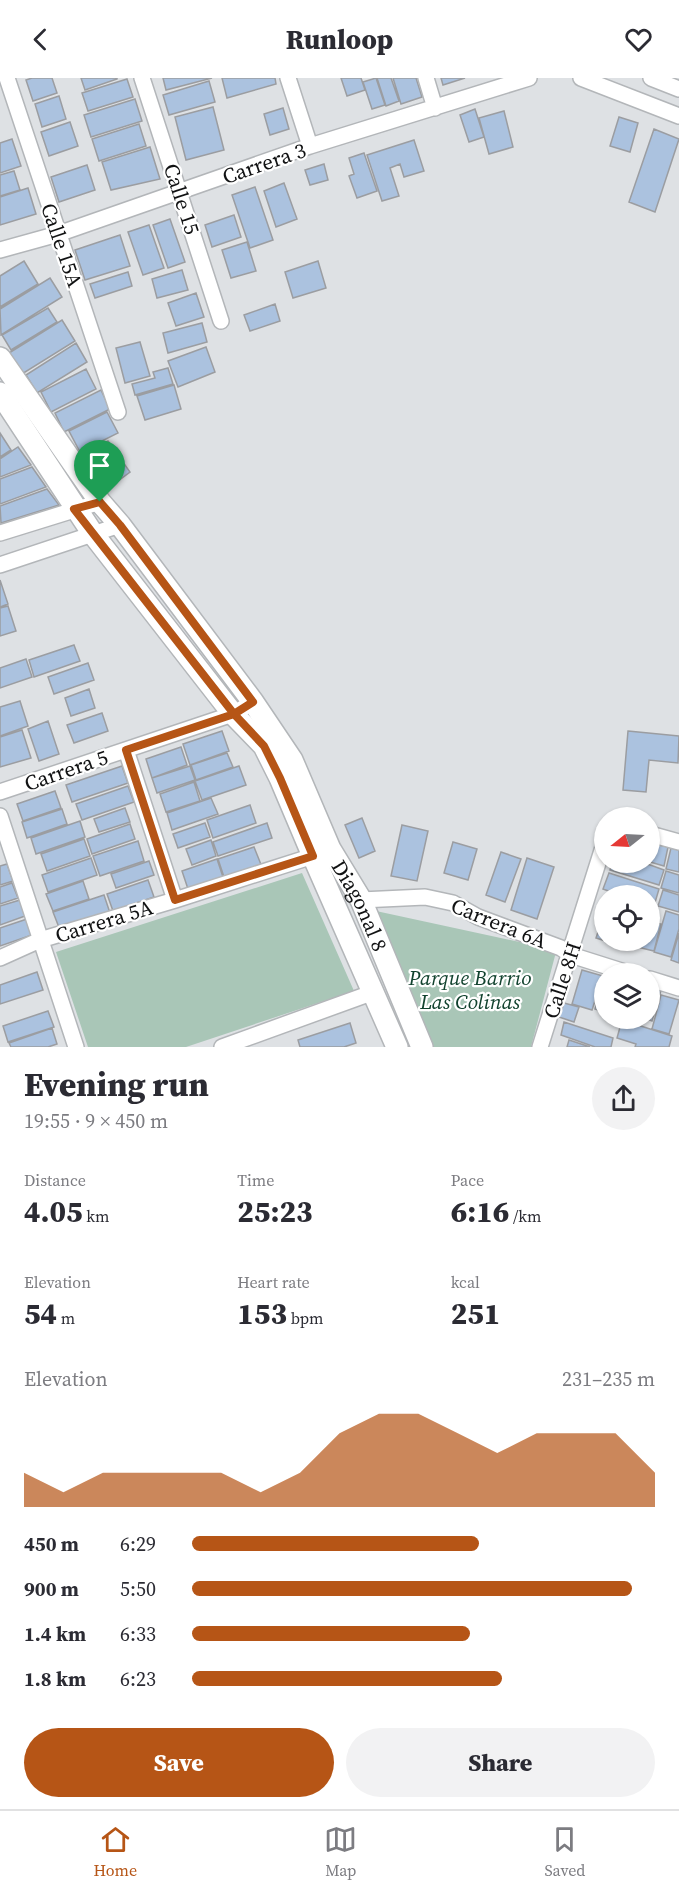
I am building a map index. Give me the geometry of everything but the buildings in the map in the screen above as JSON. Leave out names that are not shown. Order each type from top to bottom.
[{"type":"street","name":"Calle 15A","points":[[7,78],[118,412]]},
{"type":"street","name":"Calle 15","points":[[142,78],[221,321]]},
{"type":"street","points":[[288,78],[310,146]]},
{"type":"street","points":[[426,78],[435,108]]},
{"type":"street","name":"Carrera 3","points":[[0,250],[58,234],[310,146],[529,78]]},
{"type":"street","points":[[581,78],[679,116]]},
{"type":"street","points":[[651,78],[679,89]]},
{"type":"street","name":"Diagonal 8","points":[[2,364],[100,502],[120,525],[253,702],[292,760],[330,849],[361,900],[422,1047]]},
{"type":"street","name":"Diagonal 8","points":[[0,393],[74,509],[234,714],[264,746],[397,1047]]},
{"type":"street","points":[[0,533],[100,502]]},
{"type":"street","points":[[0,565],[120,525]]},
{"type":"street","name":"Carrera 5","points":[[0,792],[234,714],[253,702]]},
{"type":"street","points":[[126,750],[175,900]]},
{"type":"street","points":[[0,816],[76,1047]]},
{"type":"street","points":[[660,837],[679,842]]},
{"type":"street","name":"Carrera 5A","points":[[0,958],[40,940],[313,856]]},
{"type":"street","name":"Calle 8H","points":[[540,1047],[595,873]]},
{"type":"street","name":"Carrera 6A","points":[[361,900],[425,897],[453,903],[478,917],[598,963]]},
{"type":"street","points":[[660,982],[679,988]]},
{"type":"street","points":[[222,1047],[374,992]]},
{"type":"green space","points":[[302,873],[354,991],[186,1047],[88,1047],[56,952]]},
{"type":"green space","name":"Parque Barrio Las Colinas","points":[[376,911],[543,947],[556,952],[531,1047],[430,1047]]},
{"type":"route","points":[[100,502],[74,509],[234,714],[264,746],[313,856],[175,900],[126,750],[234,714],[253,702],[120,525],[100,502]]}]
